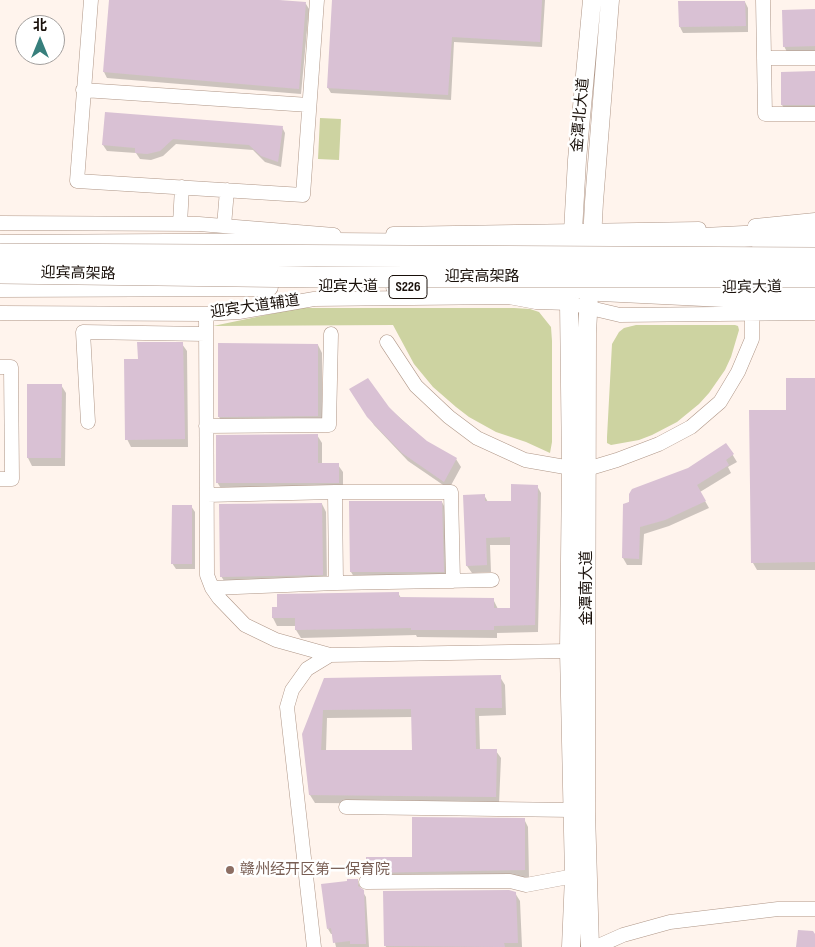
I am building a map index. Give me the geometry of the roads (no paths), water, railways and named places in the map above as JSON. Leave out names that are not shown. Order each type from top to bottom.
[{"type":"highway","points":[[583,237],[815,233]]},
{"type":"highway","name":"迎宾高架路","points":[[0,254],[815,258]]},
{"type":"highway","name":"迎宾高架路","points":[[0,273],[316,277],[815,277]]},
{"type":"highway","points":[[579,297],[753,306],[815,297]]},
{"type":"main road","name":"金潭北大道","points":[[583,237],[577,160],[592,0]]},
{"type":"main road","name":"金潭北大道","points":[[583,237],[610,0]]},
{"type":"main road","points":[[0,244],[335,242],[526,244],[583,237],[815,245]]},
{"type":"main road","name":"金潭南大道","points":[[571,947],[574,876],[569,651],[588,333],[579,297],[583,237]]},
{"type":"main road","name":"迎宾大道","points":[[0,288],[342,286],[579,297],[815,287]]},
{"type":"main road","name":"金潭南大道","points":[[579,468],[590,947]]},
{"type":"street","points":[[91,0],[77,181],[303,195],[317,0]]},
{"type":"street","points":[[763,0],[765,114],[815,114]]},
{"type":"street","points":[[764,58],[815,58]]},
{"type":"street","points":[[83,90],[309,105]]},
{"type":"street","points":[[180,224],[182,187]]},
{"type":"street","points":[[224,226],[226,190]]},
{"type":"street","points":[[0,223],[180,224],[332,235],[480,233],[583,237],[739,228],[815,220]]},
{"type":"street","name":"迎宾大道辅道","points":[[0,313],[206,314],[240,312],[314,299],[509,297],[536,302],[579,297]]},
{"type":"street","points":[[387,342],[416,386],[449,417],[477,438],[525,460],[579,468],[617,460],[659,444],[691,427],[720,402],[738,372],[752,339],[753,306],[815,314]]},
{"type":"street","points":[[206,314],[207,575],[212,588],[219,598],[245,625],[276,640],[330,654],[569,651]]},
{"type":"street","points":[[88,422],[83,332],[205,334]]},
{"type":"street","points":[[206,426],[329,425],[331,334]]},
{"type":"street","points":[[0,367],[11,367],[12,479],[0,479]]},
{"type":"street","points":[[335,492],[336,583]]},
{"type":"street","points":[[207,495],[451,492],[453,581]]},
{"type":"street","points":[[212,588],[492,580]]},
{"type":"street","points":[[314,947],[287,707],[292,690],[307,669],[330,654]]},
{"type":"street","points":[[346,807],[572,810]]},
{"type":"street","points":[[366,882],[510,881],[526,885],[574,876]]},
{"type":"street","points":[[596,947],[623,935],[670,922],[778,909],[815,909]]},
{"type":"place","name":"赣州经开区第一保育院","points":[[230,870]]}]
